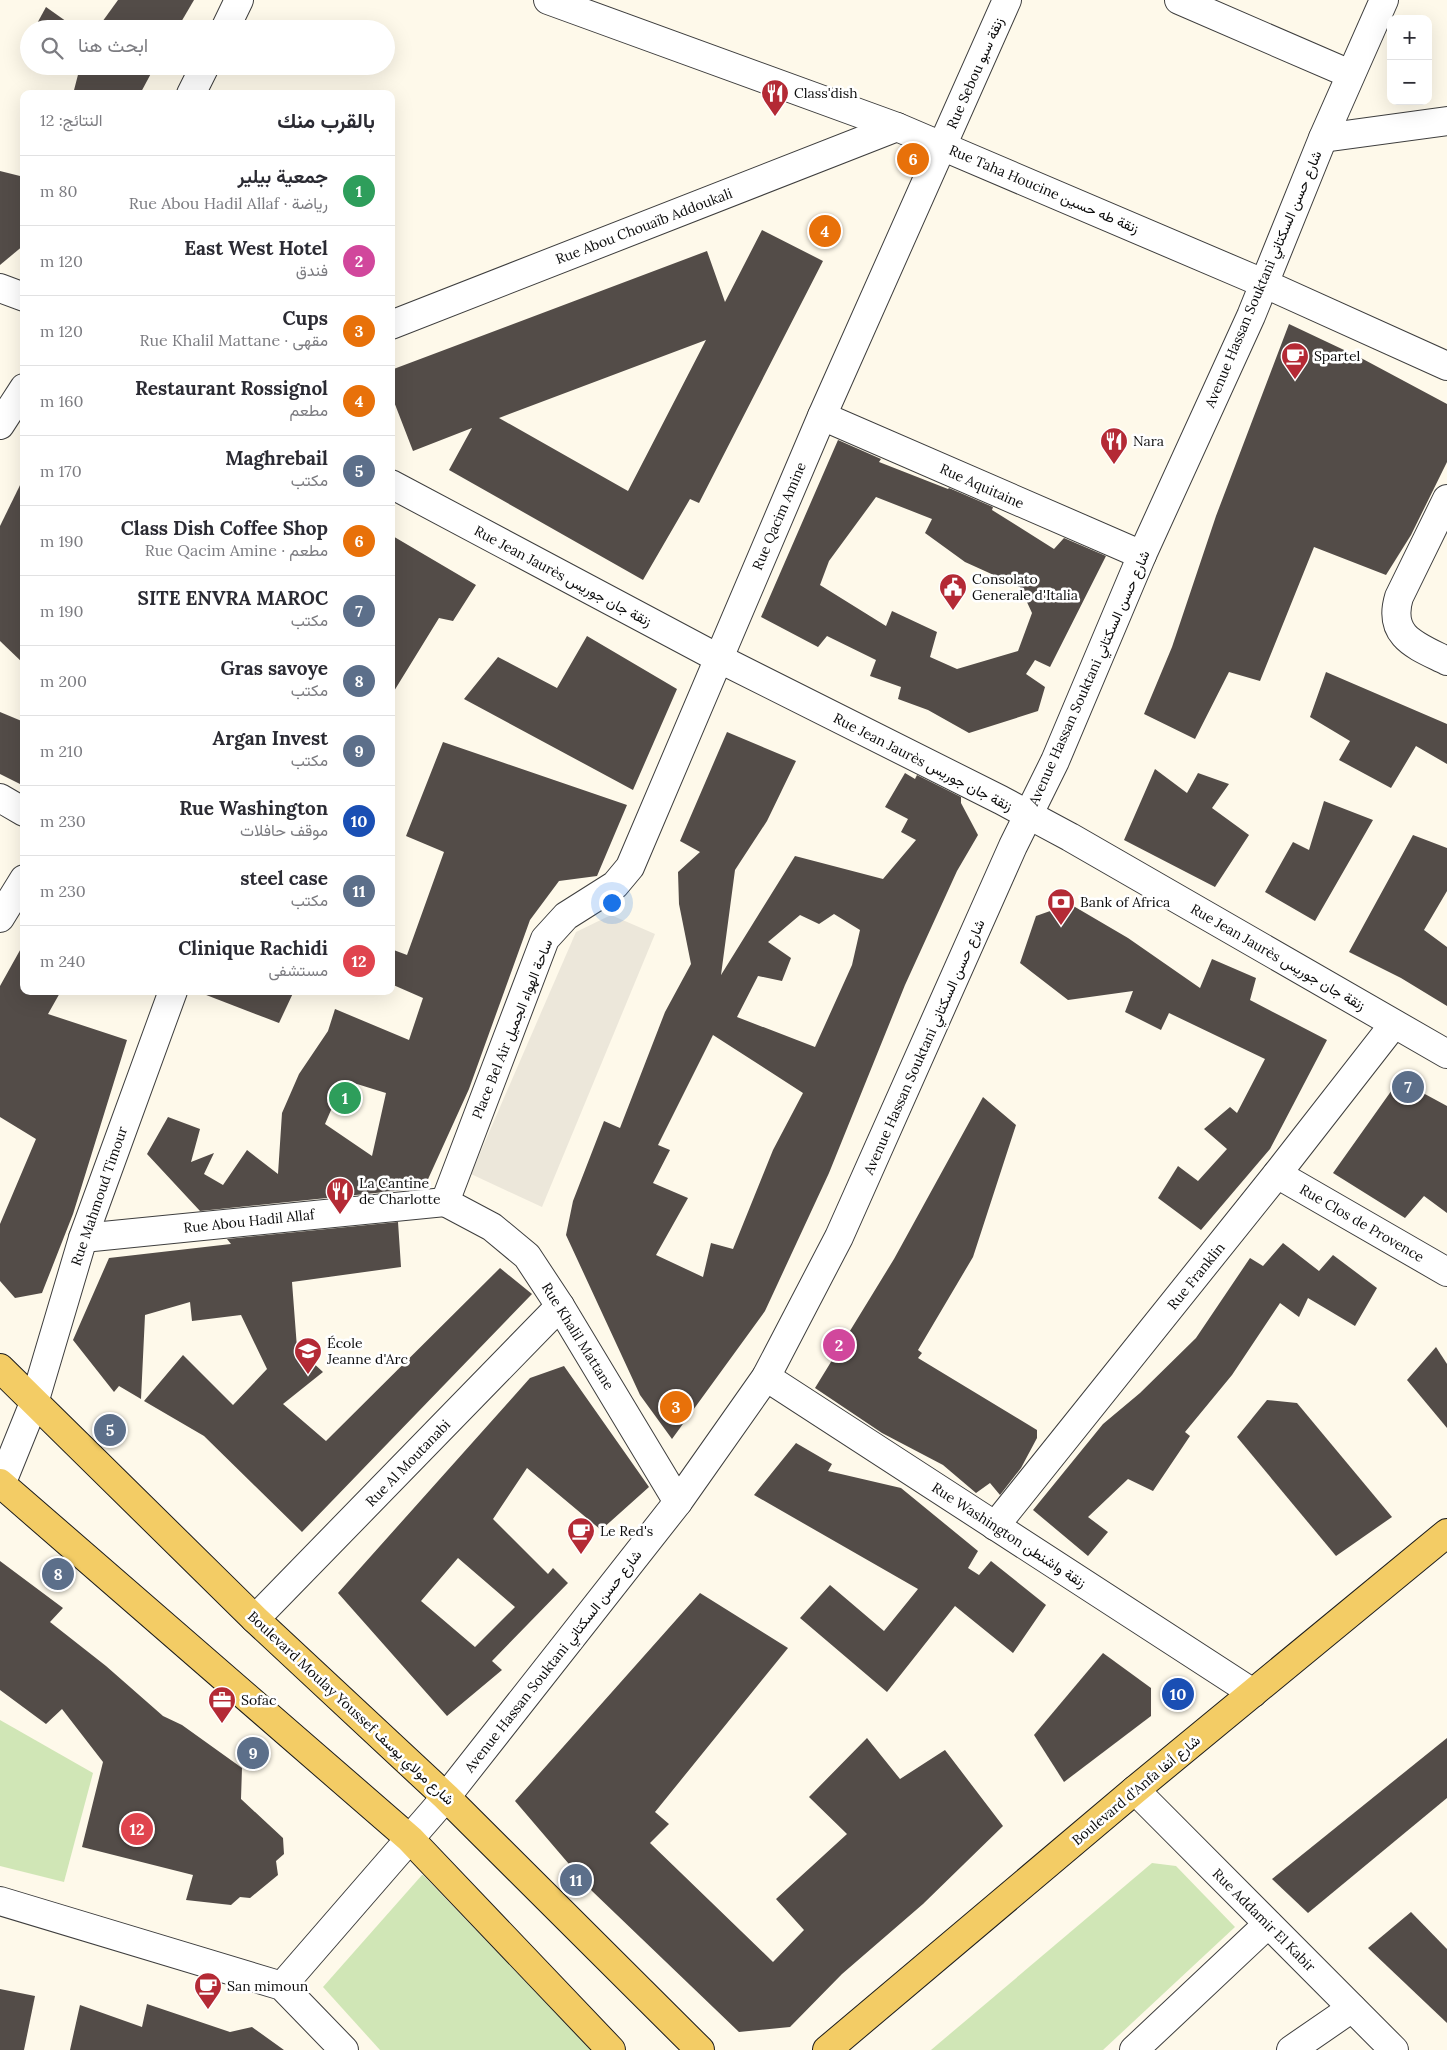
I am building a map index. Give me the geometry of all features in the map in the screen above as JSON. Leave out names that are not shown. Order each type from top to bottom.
[{"type":"main road","name":"Boulevard Moulay Youssef شارع مولاي يوسف","points":[[0,1368],[255,1619],[446,1797],[700,2050]]},
{"type":"main road","points":[[1,1485],[410,1839],[610,2050]]},
{"type":"main road","name":"Boulevard d'Anfa شارع أنفا","points":[[827,2050],[1135,1790],[1447,1533]]},
{"type":"street","points":[[229,20],[239,0]]},
{"type":"street","name":"Rue Taha Houcine زنقة طه حسين","points":[[548,0],[897,126],[1263,283],[1447,366]]},
{"type":"street","name":"Rue Sebou زنقة سبو","points":[[943,146],[1007,0]]},
{"type":"street","points":[[1179,0],[1350,74]]},
{"type":"street","name":"Avenue Hassan Souktani شارع حسن السكتاني","points":[[282,1986],[446,1797],[678,1502],[766,1377],[839,1237],[1009,855],[1055,761],[1142,555],[1251,316],[1323,138],[1384,0]]},
{"type":"street","points":[[193,90],[200,75]]},
{"type":"street","points":[[1323,138],[1447,121]]},
{"type":"street","name":"Rue Abou Chouaïb Addoukali","points":[[395,323],[897,126]]},
{"type":"street","name":"Rue Qacim Amine","points":[[615,885],[630,867],[822,416],[943,146]]},
{"type":"street","points":[[0,288],[20,296]]},
{"type":"street","points":[[0,425],[20,394]]},
{"type":"street","name":"Rue Aquitaine","points":[[822,416],[1142,555]]},
{"type":"street","name":"Rue Jean Jaurès زنقة جان جوريس","points":[[395,486],[718,658],[1070,837],[1447,1054]]},
{"type":"street","points":[[1447,498],[1398,597],[1395,610],[1396,624],[1407,638],[1414,644],[1447,660]]},
{"type":"street","points":[[0,798],[20,810]]},
{"type":"street","name":"Place Bel Air ساحة الهواء الجميل","points":[[445,1202],[545,939],[566,916],[615,885]]},
{"type":"street","points":[[0,918],[20,886]]},
{"type":"street","name":"Rue Mahmoud Timour","points":[[1,1485],[34,1403],[83,1238],[172,995]]},
{"type":"street","name":"Rue Franklin","points":[[995,1526],[1277,1174],[1394,1024]]},
{"type":"street","name":"Rue Clos de Provence","points":[[1277,1174],[1447,1272]]},
{"type":"street","name":"Rue Abou Hadil Allaf","points":[[83,1238],[445,1202]]},
{"type":"street","name":"Rue Khalil Mattane","points":[[445,1202],[492,1226],[526,1256],[560,1306],[678,1502]]},
{"type":"street","name":"Rue Al Moutanabi","points":[[255,1619],[560,1306]]},
{"type":"street","name":"Rue Washington زنقة واشنطن","points":[[766,1377],[1253,1693]]},
{"type":"street","name":"Rue Addamir El Kabir","points":[[1135,1790],[1394,2050]]},
{"type":"street","points":[[0,1901],[282,1986],[344,2050]]},
{"type":"street","points":[[1134,2050],[1268,1924]]},
{"type":"street","points":[[1290,2050],[1352,2008]]},
{"type":"green space","points":[[0,1720],[93,1773],[64,1882],[0,1866]]},
{"type":"green space","points":[[1152,1863],[1176,1866],[1235,1927],[1103,2050],[931,2050]]},
{"type":"green space","points":[[422,1875],[591,2050],[380,2050],[323,1987]]},
{"type":"shaded area","points":[[611,915],[655,934],[542,1207],[471,1174],[576,932]]},
{"type":"building","points":[[118,0],[194,0],[182,20],[104,20]]},
{"type":"building","points":[[46,7],[64,20],[39,20]]},
{"type":"building","points":[[78,75],[150,75],[142,90],[74,90]]},
{"type":"building","points":[[0,171],[20,176],[20,248],[0,265]]},
{"type":"building","points":[[762,230],[823,261],[699,503],[690,499],[643,580],[449,470],[472,428],[413,451],[395,404],[395,368],[707,251],[725,302]],"holes":[[[706,340],[628,491],[499,418]]]},
{"type":"building","points":[[1289,324],[1361,358],[1447,404],[1447,462],[1411,535],[1386,575],[1314,547],[1260,681],[1229,672],[1195,739],[1144,714],[1172,647],[1216,516]]},
{"type":"building","points":[[838,440],[881,459],[879,462],[949,488],[993,507],[992,510],[1054,549],[1064,538],[1106,556],[1050,667],[1035,660],[1026,674],[1045,687],[1038,711],[969,733],[928,710],[898,699],[901,687],[870,676],[876,660],[827,636],[818,647],[761,617]],"holes":[[[876,497],[932,519],[925,533],[965,562],[1020,587],[1032,613],[1018,651],[957,669],[930,657],[937,632],[892,611],[886,626],[820,585],[829,561]]]},
{"type":"building","points":[[20,485],[20,660],[0,641],[0,526]]},
{"type":"building","points":[[395,537],[476,585],[453,621],[439,618],[395,690]]},
{"type":"building","points":[[587,636],[677,689],[633,790],[464,699],[498,657],[557,688]]},
{"type":"building","points":[[1326,672],[1447,724],[1447,764],[1416,746],[1391,788],[1339,760],[1350,741],[1310,717]]},
{"type":"building","points":[[0,712],[20,720],[20,784],[0,774]]},
{"type":"building","points":[[727,732],[796,761],[767,821],[735,870],[721,975],[795,856],[883,879],[916,840],[901,832],[908,819],[885,807],[905,773],[915,779],[917,775],[961,797],[961,803],[978,835],[957,871],[905,985],[829,1173],[765,1311],[672,1439],[640,1395],[566,1235],[573,1201],[604,1121],[620,1128],[665,1012],[691,964],[679,904],[678,872],[700,852],[680,841]],"holes":[[[834,914],[860,930],[852,965],[815,1047],[737,1017],[758,976],[782,981],[791,958],[768,942],[800,915],[819,924]],[[713,1035],[803,1093],[773,1150],[733,1249],[711,1243],[703,1277],[656,1255],[688,1198],[653,1183],[670,1150],[658,1145]]]},
{"type":"building","points":[[443,742],[627,805],[597,876],[559,881],[530,920],[469,1089],[424,1188],[200,1211],[147,1154],[168,1117],[200,1129],[191,1162],[214,1153],[204,1174],[223,1185],[247,1150],[278,1174],[282,1113],[299,1074],[328,1031],[335,1009],[409,1040],[423,998],[395,986],[395,950],[407,955],[444,852],[406,836]],"holes":[[[344,1080],[386,1093],[372,1156],[325,1124]]]},
{"type":"building","points":[[1155,769],[1187,793],[1198,773],[1229,784],[1212,808],[1249,835],[1215,887],[1124,840]]},
{"type":"building","points":[[1324,801],[1373,820],[1315,921],[1265,892],[1293,842],[1309,850]]},
{"type":"building","points":[[1413,835],[1447,848],[1447,891],[1424,930],[1447,947],[1447,1006],[1401,978],[1349,952]]},
{"type":"building","points":[[1070,904],[1128,938],[1200,988],[1212,959],[1256,978],[1250,1000],[1327,1040],[1270,1149],[1201,1230],[1158,1198],[1178,1166],[1198,1181],[1227,1149],[1204,1129],[1230,1107],[1237,1113],[1265,1059],[1169,1013],[1161,1030],[1125,1012],[1133,991],[1068,1000],[1020,963],[1036,916]]},
{"type":"building","points":[[20,950],[20,995],[59,995],[48,1014],[127,1040],[73,1214],[42,1293],[15,1298],[0,1281],[0,1224],[36,1139],[0,1117],[0,986]]},
{"type":"building","points":[[206,995],[292,995],[279,1023]]},
{"type":"building","points":[[1399,1080],[1447,1106],[1447,1213],[1424,1196],[1405,1218],[1333,1173]]},
{"type":"building","points":[[983,1097],[1016,1125],[973,1257],[918,1350],[922,1353],[918,1358],[1037,1430],[1037,1438],[1021,1468],[1000,1495],[990,1483],[976,1493],[943,1465],[882,1433],[815,1388],[894,1259]]},
{"type":"building","points":[[398,1222],[401,1267],[292,1282],[297,1348],[323,1372],[283,1404],[326,1441],[500,1268],[532,1294],[302,1532],[204,1436],[144,1401],[183,1355],[233,1405],[267,1369],[241,1315],[192,1321],[190,1302],[145,1315],[141,1399],[119,1386],[114,1392],[73,1340],[109,1258],[231,1244],[227,1239]]},
{"type":"building","points":[[1283,1243],[1319,1271],[1333,1255],[1377,1288],[1355,1326],[1308,1298],[1299,1317],[1280,1303],[1232,1375],[1185,1432],[1190,1436],[1153,1491],[1128,1479],[1088,1517],[1108,1532],[1088,1556],[1033,1510],[1103,1424],[1140,1393],[1196,1338],[1250,1258],[1263,1266]]},
{"type":"building","points":[[1436,1347],[1447,1364],[1447,1428],[1407,1380]]},
{"type":"building","points":[[564,1366],[649,1487],[601,1530],[527,1468],[493,1519],[548,1574],[553,1568],[568,1583],[492,1661],[502,1670],[447,1716],[338,1593],[530,1378]],"holes":[[[458,1558],[515,1607],[475,1647],[421,1601]]]},
{"type":"building","points":[[1267,1400],[1297,1403],[1392,1517],[1336,1556],[1237,1437]]},
{"type":"building","points":[[796,1443],[832,1464],[828,1471],[901,1488],[978,1551],[968,1568],[979,1575],[991,1561],[1046,1605],[1013,1653],[955,1606],[887,1692],[800,1618],[830,1585],[884,1631],[918,1589],[754,1495]]},
{"type":"building","points":[[0,1561],[63,1608],[50,1622],[106,1666],[163,1716],[182,1725],[242,1768],[241,1799],[283,1838],[284,1854],[276,1861],[278,1875],[250,1898],[240,1897],[231,1905],[186,1900],[193,1875],[82,1847],[103,1762],[62,1709],[46,1724],[0,1690]]},
{"type":"building","points":[[700,1593],[788,1648],[655,1812],[669,1824],[650,1843],[773,1962],[804,1930],[776,1899],[847,1834],[809,1797],[867,1738],[900,1779],[945,1750],[1003,1826],[923,1904],[842,1974],[790,2027],[739,2032],[592,1891],[515,1801]]},
{"type":"building","points":[[1103,1653],[1151,1688],[1151,1716],[1064,1782],[1034,1735]]},
{"type":"building","points":[[1447,1738],[1447,1798],[1308,1913],[1272,1879]]},
{"type":"building","points":[[1411,1912],[1447,1949],[1447,2023],[1368,1948]]},
{"type":"building","points":[[0,1989],[35,1996],[24,2050],[0,2050]]},
{"type":"building","points":[[147,2004],[230,2032],[252,2027],[284,2050],[70,2050],[80,2005],[142,2027]]},
{"type":"place","name":"Class'dish","points":[[775,117]]},
{"type":"place","name":"Class Dish Coffee Shop","points":[[913,159]]},
{"type":"place","name":"Restaurant Rossignol","points":[[825,231]]},
{"type":"place","name":"Spartel","points":[[1295,380]]},
{"type":"place","name":"Nara","points":[[1114,465]]},
{"type":"place","name":"Consolato Generale d'Italia","points":[[953,611]]},
{"type":"place","name":"Bank of Africa","points":[[1061,926]]},
{"type":"place","name":"SITE ENVRA MAROC","points":[[1408,1087]]},
{"type":"place","name":"جمعية بيلير","points":[[345,1098]]},
{"type":"place","name":"La Cantine de Charlotte","points":[[340,1215]]},
{"type":"place","name":"East West Hotel","points":[[839,1345]]},
{"type":"place","name":"École Jeanne d'Arc","points":[[308,1375]]},
{"type":"place","name":"Cups","points":[[676,1407]]},
{"type":"place","name":"Maghrebail","points":[[110,1430]]},
{"type":"place","name":"Le Red's","points":[[581,1555]]},
{"type":"place","name":"Gras savoye","points":[[58,1574]]},
{"type":"place","name":"Rue Washington","points":[[1178,1694]]},
{"type":"place","name":"Sofac","points":[[222,1724]]},
{"type":"place","name":"Argan Invest","points":[[253,1753]]},
{"type":"place","name":"Clinique Rachidi","points":[[137,1829]]},
{"type":"place","name":"steel case","points":[[576,1880]]},
{"type":"place","name":"San mimoun","points":[[208,2010]]}]
